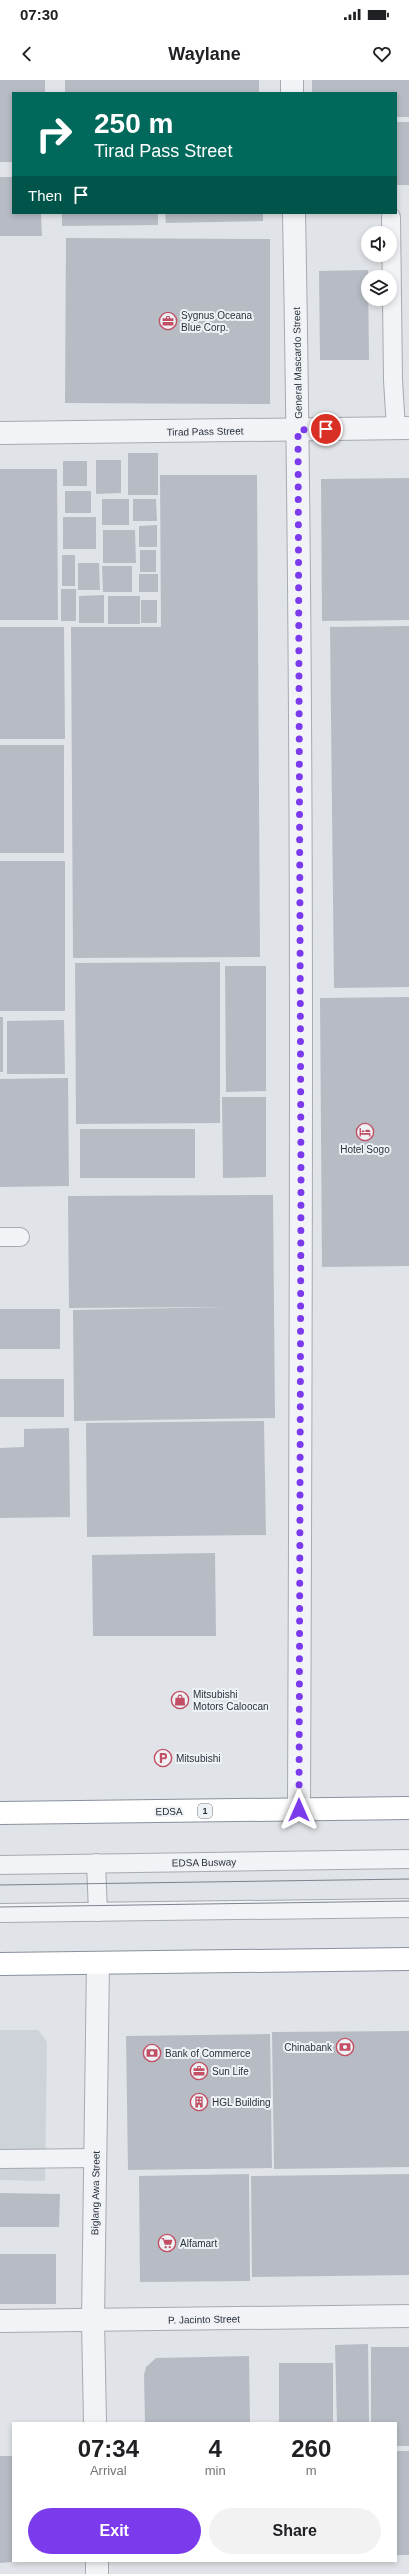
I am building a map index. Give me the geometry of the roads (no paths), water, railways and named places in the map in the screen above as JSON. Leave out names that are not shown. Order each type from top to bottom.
[{"type":"highway","name":"EDSA","points":[[0,1813],[409,1808]]},
{"type":"highway","points":[[0,1964],[409,1959]]},
{"type":"street","points":[[292,80],[292,92]]},
{"type":"street","name":"General Mascardo Street","points":[[294,214],[298,430],[301,1180],[299,1810]]},
{"type":"street","name":"Tirad Pass Street","points":[[0,433],[402,428]]},
{"type":"street","name":"Biglang Awa Street","points":[[95,2422],[93,2320],[98,1963]]},
{"type":"street","name":"P. Jacinto Street","points":[[0,2321],[409,2316]]},
{"type":"street","points":[[97,2562],[97,2574]]},
{"type":"lane","points":[[391,217],[393,380],[402,428]]},
{"type":"lane","points":[[0,1237],[20,1237]]},
{"type":"lane","name":"EDSA Busway","points":[[0,1865],[409,1859]]},
{"type":"lane","points":[[96,1863],[98,1912]]},
{"type":"lane","points":[[0,1913],[409,1908]]},
{"type":"lane","points":[[0,2159],[96,2158]]},
{"type":"tram line","points":[[0,1885],[409,1879]]},
{"type":"tram line","points":[[0,1907],[409,1901]]},
{"type":"place","name":"Sygnus Oceana Blue Corp.","points":[[168,321]]},
{"type":"place","name":"Hotel Sogo","points":[[365,1132]]},
{"type":"place","name":"Mitsubishi Motors Caloocan","points":[[180,1700]]},
{"type":"place","name":"Mitsubishi","points":[[163,1758]]},
{"type":"place","name":"Chinabank","points":[[345,2047]]},
{"type":"place","name":"Bank of Commerce","points":[[152,2053]]},
{"type":"place","name":"Sun Life","points":[[199,2071]]},
{"type":"place","name":"HGL Building","points":[[199,2102]]},
{"type":"place","name":"Alfamart","points":[[167,2243]]}]
